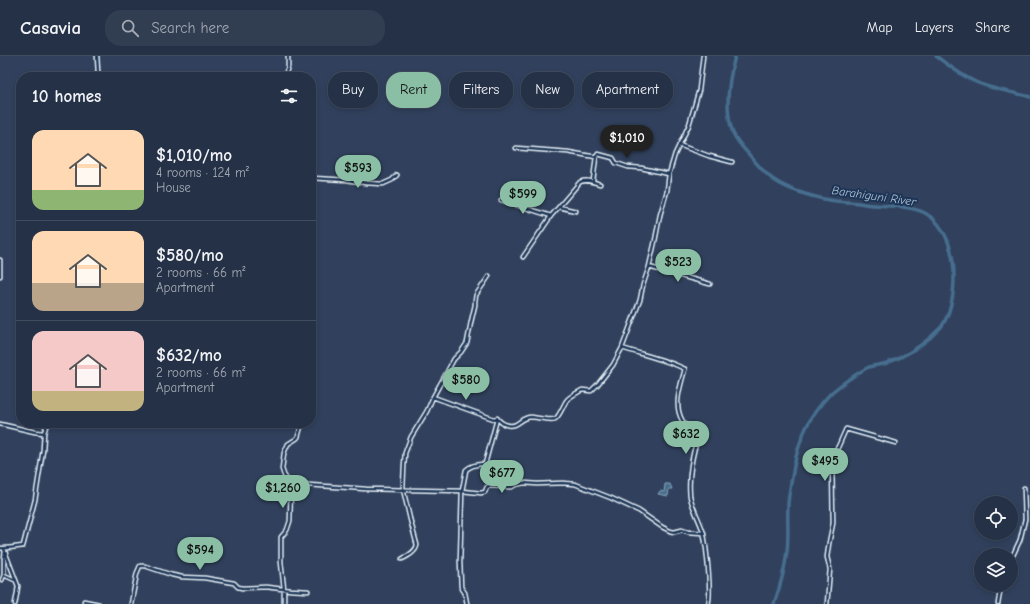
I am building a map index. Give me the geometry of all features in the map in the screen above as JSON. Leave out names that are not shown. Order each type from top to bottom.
[{"type":"street","points":[[97,56],[98,72]]},
{"type":"street","points":[[286,72],[288,67],[288,56]]},
{"type":"street","points":[[498,418],[502,424],[514,426],[527,418],[555,418],[558,416],[565,402],[570,397],[576,395],[582,390],[593,390],[613,365],[622,348],[640,300],[656,241],[660,215],[667,191],[669,174],[679,145],[689,125],[699,90],[703,56]]},
{"type":"street","points":[[679,145],[709,156],[732,162]]},
{"type":"street","points":[[516,148],[568,152],[596,157],[598,154],[613,158],[616,163],[628,167],[641,168],[669,174]]},
{"type":"street","points":[[593,181],[596,157]]},
{"type":"street","points":[[316,178],[383,184],[392,180],[396,175]]},
{"type":"street","points":[[523,257],[550,216],[580,182],[593,181],[600,184]]},
{"type":"street","points":[[501,200],[550,216]]},
{"type":"street","points":[[559,207],[576,211]]},
{"type":"street","points":[[0,260],[0,276]]},
{"type":"street","points":[[649,267],[710,284]]},
{"type":"street","points":[[402,559],[416,549],[417,545],[403,489],[404,466],[407,448],[454,359],[467,343],[476,295],[489,276]]},
{"type":"street","points":[[622,348],[676,364],[685,369],[678,398],[678,412],[683,422],[698,438],[694,448],[690,476],[690,494],[691,501],[704,533],[710,592],[710,600],[708,604]]},
{"type":"street","points":[[434,397],[491,418],[498,418]]},
{"type":"street","points":[[467,604],[462,587],[460,562],[462,491],[466,470],[478,464],[485,464],[498,418]]},
{"type":"street","points":[[0,424],[16,428]]},
{"type":"street","points":[[18,428],[35,432],[44,432]]},
{"type":"street","points":[[0,548],[5,549],[9,547],[23,546],[35,500],[45,428]]},
{"type":"street","points":[[284,604],[280,537],[287,530],[290,521],[291,486],[284,475],[282,468],[284,453],[288,444],[298,437],[301,428]]},
{"type":"street","points":[[827,604],[830,569],[827,557],[833,523],[831,469],[835,451],[846,429],[896,443]]},
{"type":"street","points":[[291,486],[308,485],[366,489],[462,491],[481,493],[484,492],[488,486],[511,487],[524,483],[575,484],[639,511],[670,531],[674,532],[682,530],[704,533]]},
{"type":"street","points":[[1016,548],[1025,519],[1024,488]]},
{"type":"street","points":[[2,580],[4,576],[5,549]]},
{"type":"street","points":[[5,549],[18,586],[15,604]]},
{"type":"street","points":[[131,604],[137,573],[141,565],[182,577],[205,578],[234,583],[238,587],[242,588],[266,587],[308,591]]},
{"type":"street","points":[[4,576],[16,580]]},
{"type":"street","points":[[998,604],[999,592]]},
{"type":"street","points":[[84,601],[99,604]]},
{"type":"water","points":[[665,484],[670,484],[672,489],[669,489],[668,496],[658,494],[660,491],[664,492]]},
{"type":"waterway","name":"Barahiguni River","points":[[735,56],[728,94],[730,124],[739,143],[765,172],[780,184],[804,194],[836,201],[907,208],[925,213],[933,218],[944,232],[951,250],[954,268],[953,296],[948,315],[941,327],[931,337],[910,352],[887,363],[869,367],[843,383],[830,394],[816,410],[806,427],[799,445],[794,466],[788,504],[788,539],[786,558],[774,604]]},
{"type":"waterway","name":"Barahiguni River","points":[[936,56],[972,81],[1030,97]]}]
